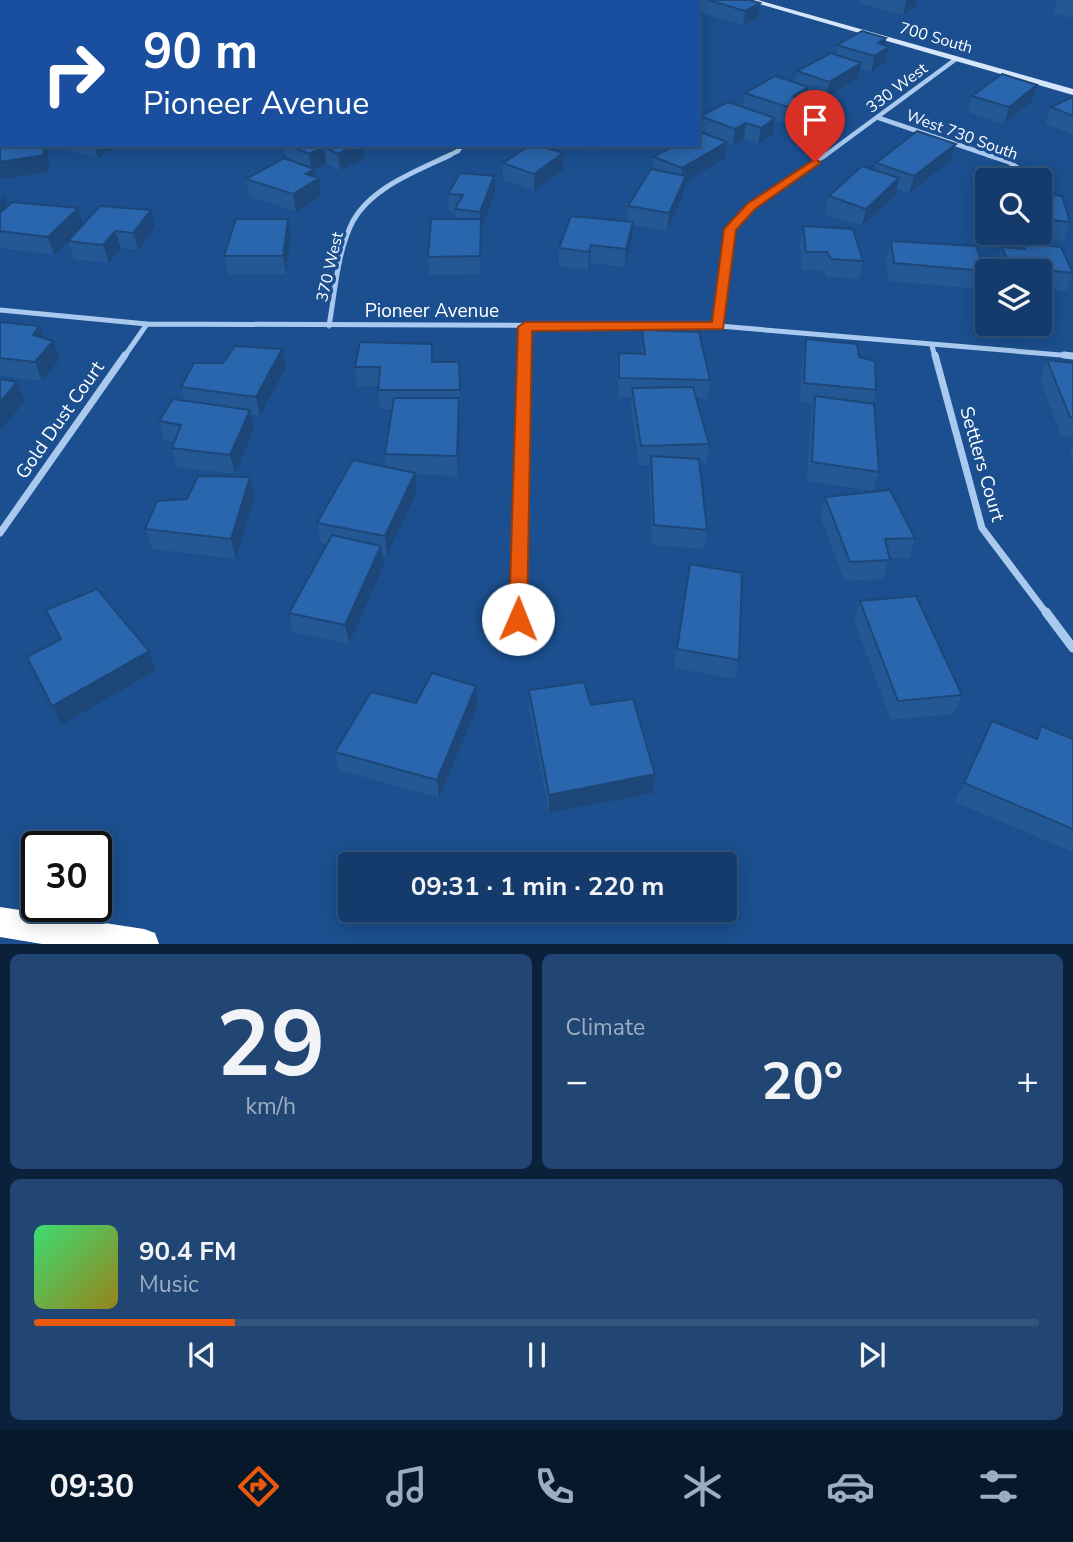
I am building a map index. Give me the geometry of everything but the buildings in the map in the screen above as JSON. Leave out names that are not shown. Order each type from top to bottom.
[{"type":"highway","points":[[0,922],[144,943]]},
{"type":"street","name":"700 South","points":[[750,0],[1073,92]]},
{"type":"street","name":"330 West","points":[[719,326],[730,229],[751,206],[878,118],[956,59]]},
{"type":"street","name":"West 730 South","points":[[878,118],[1009,162],[1018,168]]},
{"type":"street","name":"370 West","points":[[330,326],[341,264],[355,218],[378,194],[458,151],[461,147]]},
{"type":"street","name":"Pioneer Avenue","points":[[0,310],[147,324],[719,326],[1073,356]]},
{"type":"street","name":"Gold Dust Court","points":[[0,533],[147,324]]},
{"type":"street","points":[[518,619],[525,327]]},
{"type":"street","name":"Settlers Court","points":[[932,346],[982,528],[1073,648]]},
{"type":"route","points":[[518,619],[525,327],[719,326],[730,229],[751,206],[815,162]]}]
